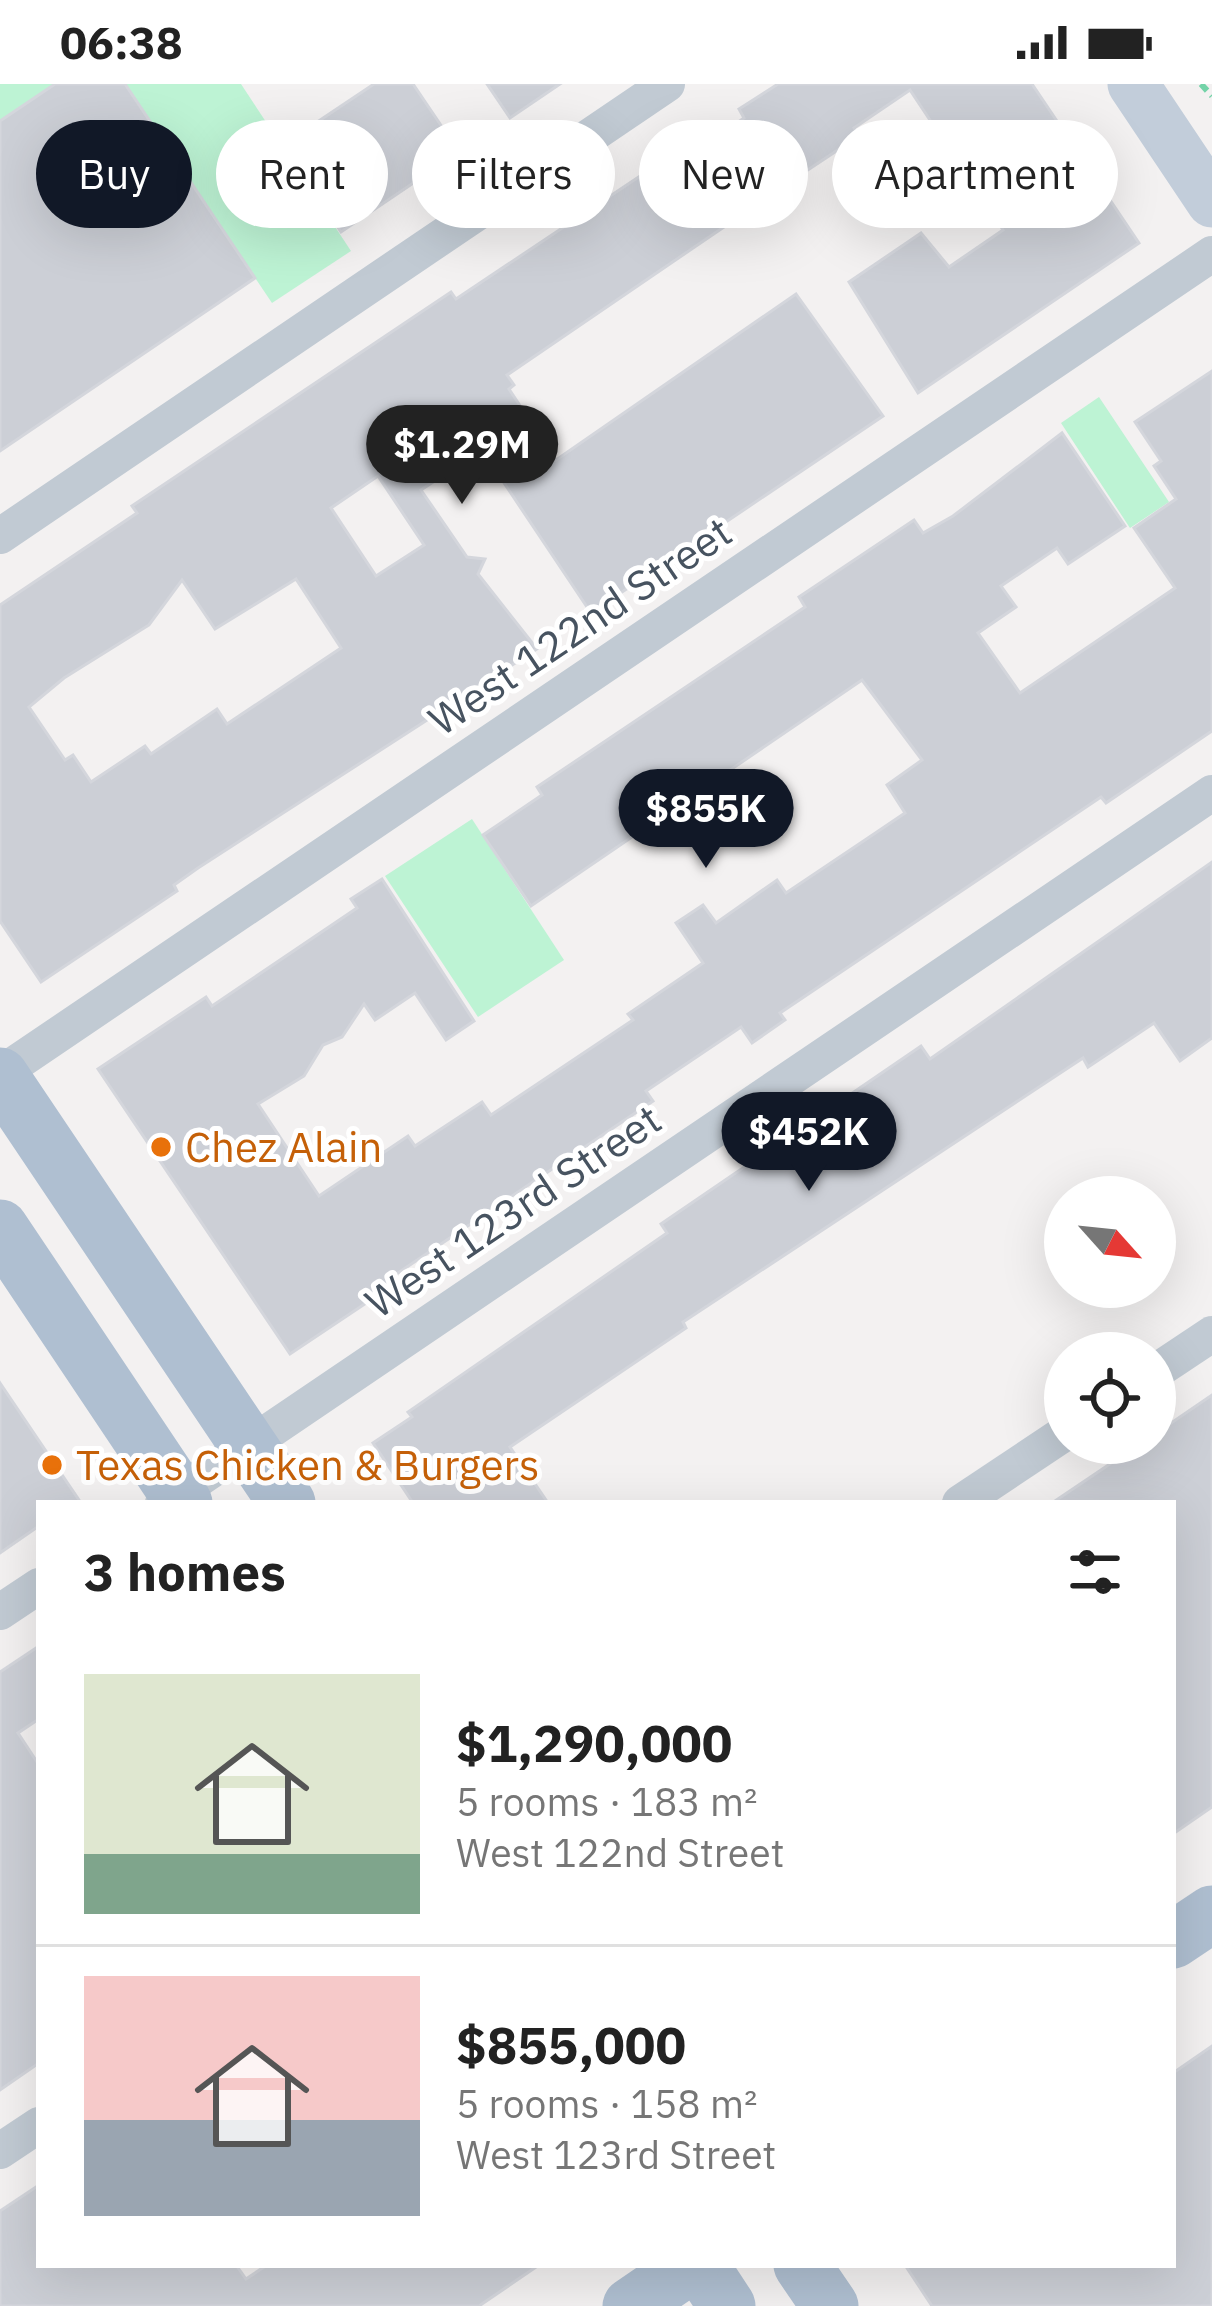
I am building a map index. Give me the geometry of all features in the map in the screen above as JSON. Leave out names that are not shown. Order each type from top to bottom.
[{"type":"main road","points":[[1133,84],[1212,202]]},
{"type":"main road","points":[[0,1075],[285,1500]]},
{"type":"main road","points":[[0,1228],[175,1500]]},
{"type":"main road","points":[[1176,1938],[1212,1914]]},
{"type":"main road","points":[[631,2306],[691,2268]]},
{"type":"main road","points":[[698,2268],[727,2306]]},
{"type":"main road","points":[[804,2268],[830,2306]]},
{"type":"street","points":[[0,536],[667,84]]},
{"type":"street","name":"West 122nd Street","points":[[0,1075],[1212,254]]},
{"type":"street","name":"West 123rd Street","points":[[175,1500],[248,1445],[1212,793]]},
{"type":"street","points":[[1176,1358],[1212,1334]]},
{"type":"street","points":[[964,1500],[1044,1446]]},
{"type":"street","points":[[0,1612],[36,1588]]},
{"type":"street","points":[[0,2151],[36,2127]]},
{"type":"path","points":[[1201,84],[1212,96]]},
{"type":"green space","points":[[0,84],[55,84],[0,121]]},
{"type":"green space","points":[[125,84],[241,84],[265,120],[216,120],[216,220],[192,184],[192,120],[149,120]]},
{"type":"green space","points":[[222,228],[336,228],[351,251],[272,303]]},
{"type":"green space","points":[[1099,397],[1169,502],[1130,528],[1061,423]]},
{"type":"green space","points":[[472,819],[564,960],[478,1017],[385,876]]},
{"type":"building","points":[[55,84],[125,84],[149,120],[36,120],[36,228],[192,228],[192,184],[216,220],[216,228],[221,228],[255,278],[0,451],[0,121]]},
{"type":"building","points":[[374,84],[413,84],[437,120],[412,120],[412,184],[388,200],[388,120],[320,120]]},
{"type":"building","points":[[487,84],[560,84],[510,118]]},
{"type":"building","points":[[778,84],[1032,84],[1056,120],[930,120],[910,90],[866,120],[832,120],[832,154],[808,170],[808,120],[744,118],[739,109]]},
{"type":"building","points":[[639,177],[639,228],[722,228],[507,375],[514,385],[509,389],[556,460],[796,294],[883,416],[591,613],[482,450],[421,490],[467,557],[485,559],[478,574],[537,649],[198,868],[174,885],[177,891],[41,982],[0,921],[0,605],[137,513],[132,506],[451,292],[456,299],[562,228],[615,228],[615,193]],"holes":[[[378,476],[424,545],[376,576],[331,508]],[[296,579],[341,648],[227,724],[217,709],[151,754],[145,746],[91,782],[73,755],[65,760],[29,707],[64,678],[149,625],[182,580],[215,629]]]},
{"type":"building","points":[[1118,212],[1139,243],[918,393],[849,282],[921,233],[949,267],[1003,230],[1118,228]]},
{"type":"building","points":[[1212,371],[1212,731],[1106,803],[1101,797],[780,1013],[785,1020],[752,1043],[741,1027],[646,1091],[653,1101],[395,1275],[399,1281],[290,1354],[98,1069],[206,997],[212,1006],[357,908],[351,899],[382,879],[474,1021],[446,1040],[415,993],[375,1020],[364,1004],[342,1037],[323,1045],[304,1076],[258,1104],[319,1196],[408,1136],[415,1146],[482,1102],[491,1115],[633,1020],[628,1014],[703,963],[676,923],[703,905],[716,923],[777,880],[786,893],[905,813],[887,785],[922,760],[862,680],[531,906],[483,835],[542,795],[537,787],[805,607],[799,597],[914,520],[923,533],[953,516],[1062,433],[1125,526],[1068,564],[1057,548],[1001,586],[1016,607],[978,633],[1020,693],[1175,588],[1134,528],[1176,499],[1154,466],[1161,461],[1135,422]]},
{"type":"building","points":[[1212,862],[1212,1038],[1180,1061],[1154,1023],[1088,1067],[1083,1058],[683,1322],[686,1328],[510,1447],[546,1500],[411,1500],[373,1443],[412,1417],[408,1412],[667,1233],[661,1224],[921,1046],[930,1059]]},
{"type":"building","points":[[0,1383],[79,1500],[36,1500],[36,1528],[0,1553]]},
{"type":"building","points":[[1212,1395],[1212,1807],[1176,1832],[1176,1500],[1056,1500],[1110,1464],[1176,1464],[1176,1420]]},
{"type":"building","points":[[36,1648],[36,1721],[18,1733],[36,1760],[36,2065],[0,2090],[0,1672]]},
{"type":"building","points":[[1212,2046],[1212,2306],[932,2306],[907,2268],[1176,2268],[1176,2071]]},
{"type":"building","points":[[36,2187],[36,2268],[238,2268],[246,2279],[262,2268],[535,2268],[479,2306],[0,2306],[0,2211]]},
{"type":"place","name":"Chez Alain","points":[[161,1147]]},
{"type":"place","name":"Texas Chicken & Burgers","points":[[52,1465]]}]
